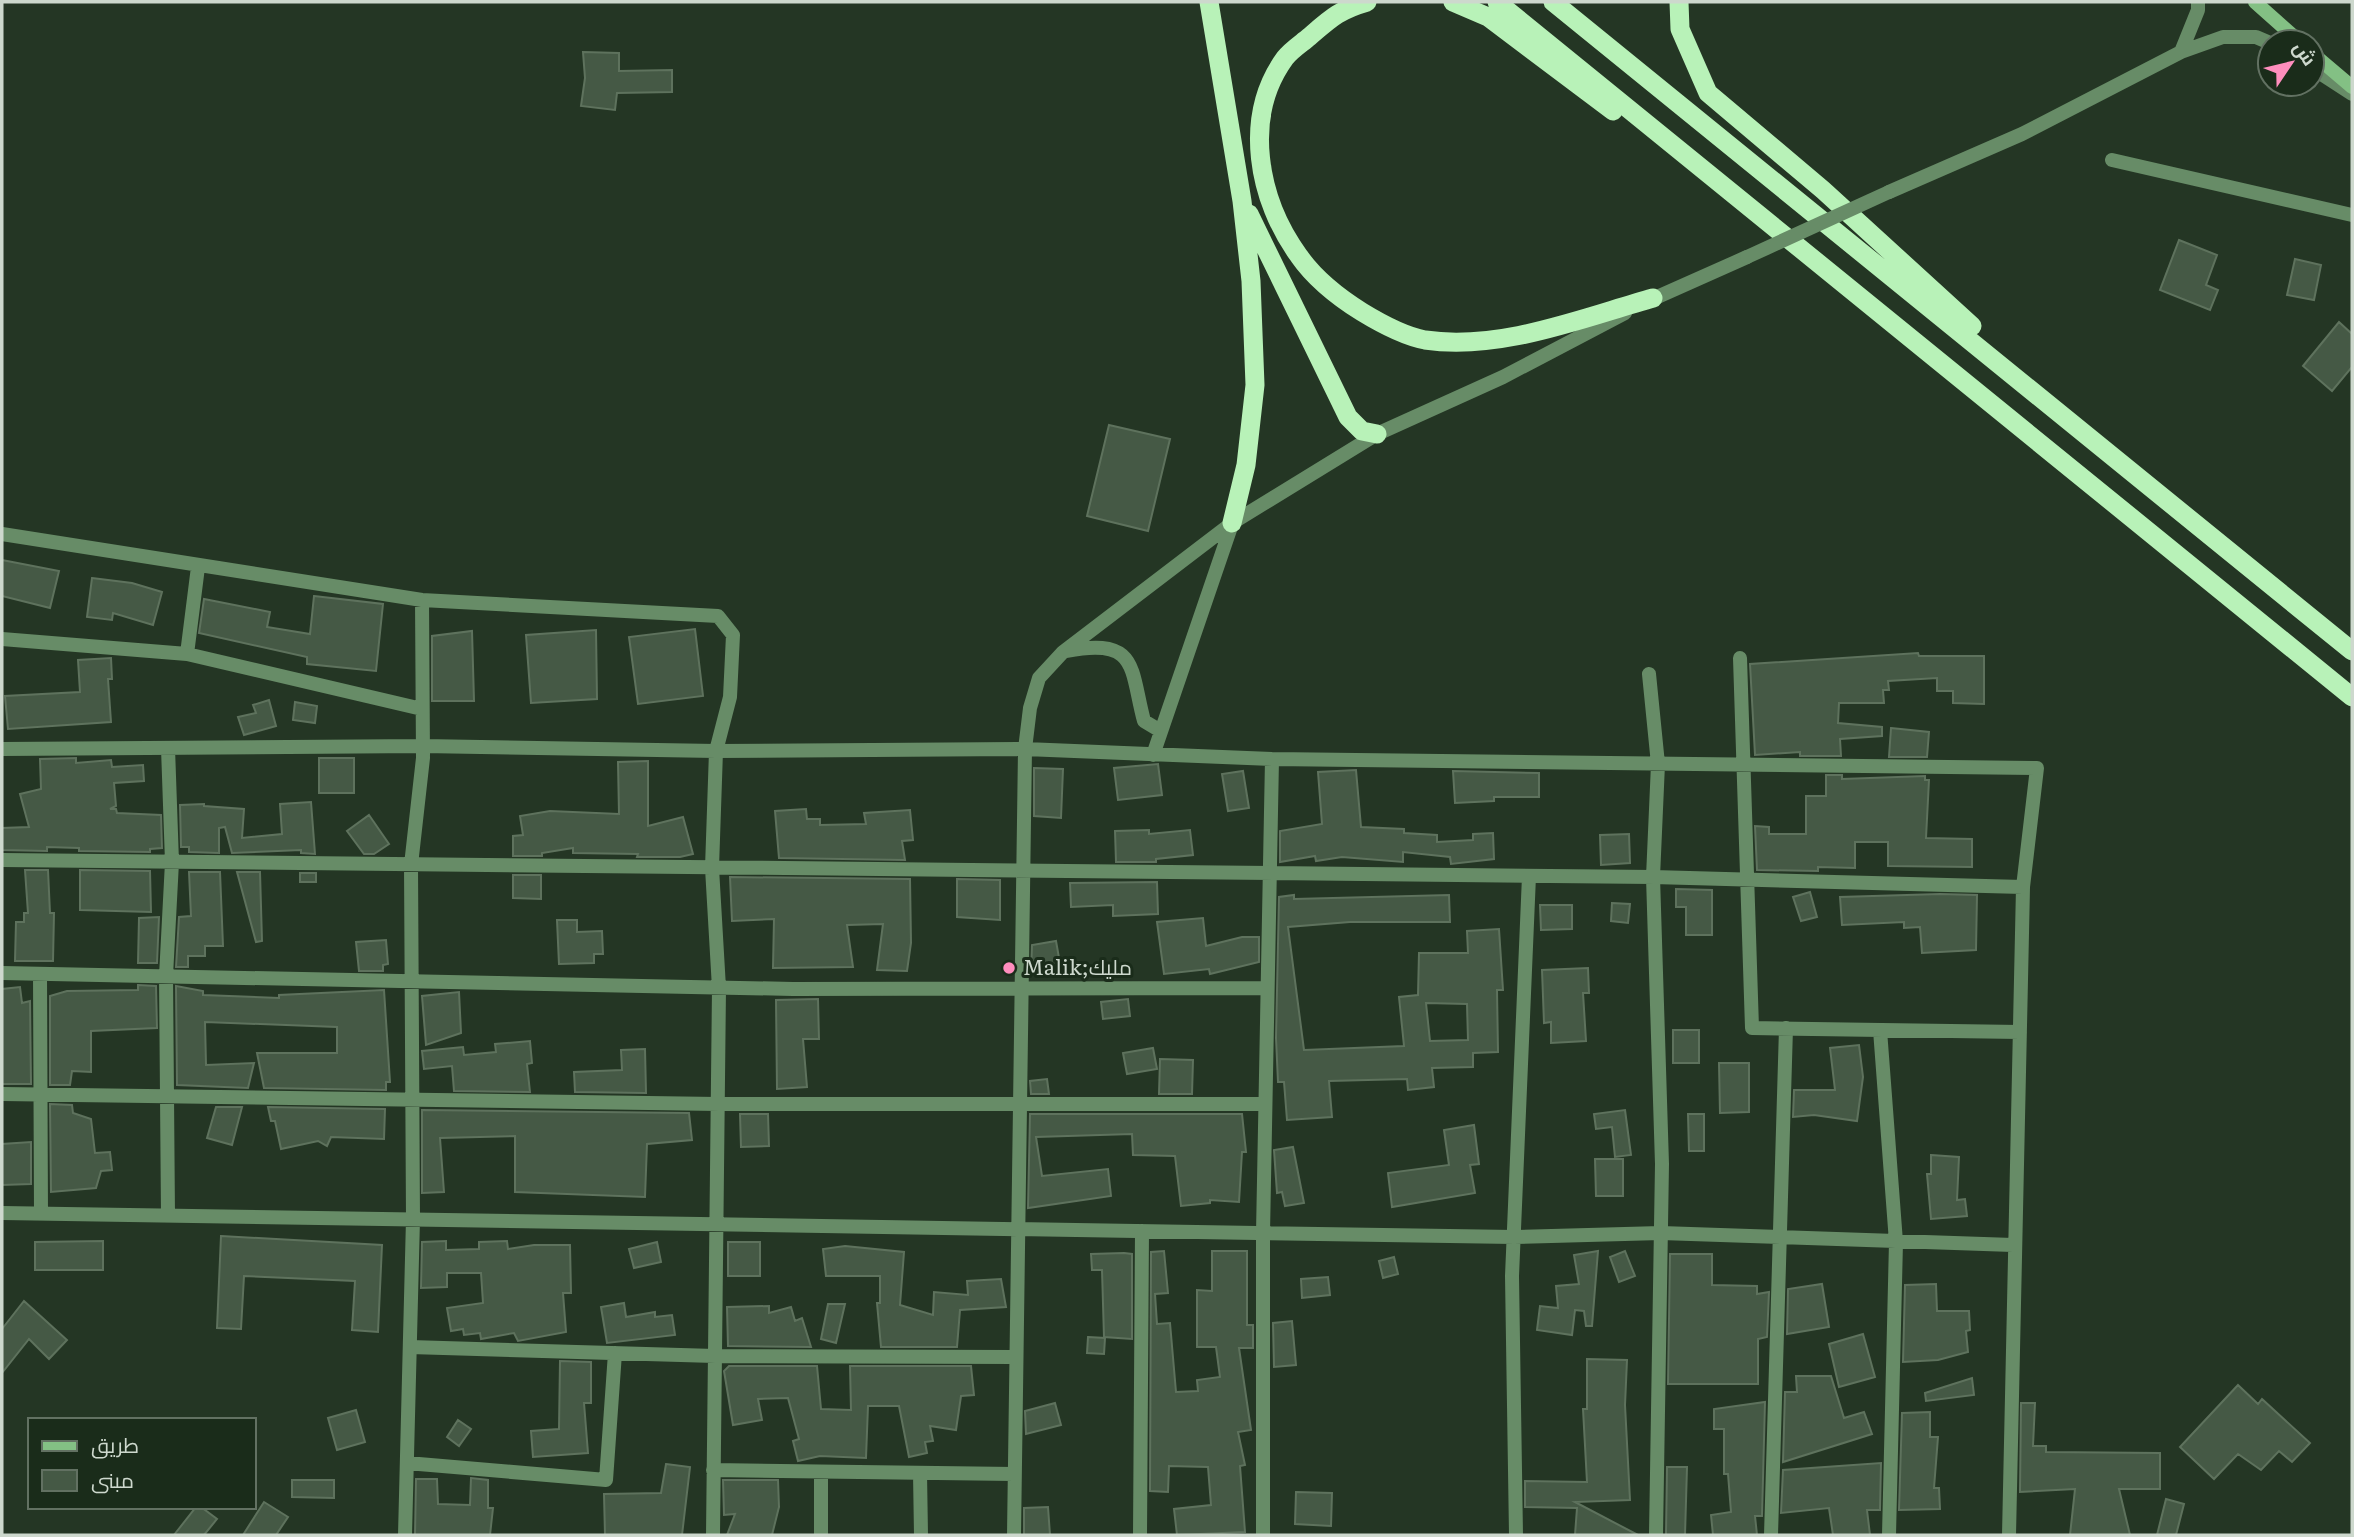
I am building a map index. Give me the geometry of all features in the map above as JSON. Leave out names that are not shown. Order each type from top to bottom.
[{"type":"highway","points":[[1209,2],[1242,201],[1251,281],[1255,386],[1246,465],[1232,523]]},
{"type":"highway","points":[[1367,2],[1342,9],[1286,57],[1264,102],[1258,149],[1268,200],[1298,256],[1334,294],[1380,323],[1423,339],[1469,342],[1543,329],[1653,298]]},
{"type":"highway","points":[[1453,2],[1488,17],[1883,314]]},
{"type":"highway","points":[[1497,2],[2352,696]]},
{"type":"highway","points":[[1553,2],[2352,651]]},
{"type":"highway","points":[[1679,2],[1680,29],[1708,93],[1823,190],[2142,479]]},
{"type":"highway","points":[[1242,201],[1348,417],[1362,431],[1377,434]]},
{"type":"main road","points":[[2255,2],[2284,28]]},
{"type":"main road","points":[[2326,65],[2352,87]]},
{"type":"street","points":[[2181,52],[2198,10],[2198,2]]},
{"type":"street","points":[[1014,1535],[1020,1229],[1024,749],[1030,708],[1039,678],[1063,652],[1232,523],[1377,434],[1503,377],[1653,298],[2022,134],[2181,52],[2223,37],[2256,37]]},
{"type":"street","points":[[2326,77],[2352,94]]},
{"type":"street","points":[[2112,160],[2352,215]]},
{"type":"street","points":[[1153,755],[1159,730],[1232,523]]},
{"type":"street","points":[[2,534],[198,567],[422,600],[718,617],[733,635],[730,697],[716,751],[712,868],[719,988],[713,1535]]},
{"type":"street","points":[[187,654],[198,567]]},
{"type":"street","points":[[405,1535],[413,1219],[411,865],[423,746],[422,600]]},
{"type":"street","points":[[2,639],[187,654],[422,709]]},
{"type":"street","points":[[1063,652],[1091,646],[1108,649],[1125,658],[1134,670],[1144,721],[1159,730]]},
{"type":"street","points":[[1740,658],[1745,880],[1752,1028],[2020,1032]]},
{"type":"street","points":[[1649,674],[1658,764],[1653,877],[1662,1164],[1657,1535]]},
{"type":"street","points":[[2,749],[423,746],[716,751],[1024,749],[1272,758],[2036,768],[2023,887],[2008,1535]]},
{"type":"street","points":[[168,748],[172,862],[166,976],[168,1215]]},
{"type":"street","points":[[1263,1535],[1263,1233],[1272,758]]},
{"type":"street","points":[[2,860],[1653,877],[2023,887]]},
{"type":"street","points":[[1516,1535],[1514,1237],[1529,876]]},
{"type":"street","points":[[2,973],[719,988],[1267,988]]},
{"type":"street","points":[[40,974],[41,1213]]},
{"type":"street","points":[[1771,1535],[1777,1237],[1786,1028]]},
{"type":"street","points":[[1880,1030],[1896,1241],[1889,1535]]},
{"type":"street","points":[[2,1094],[718,1104],[1265,1104]]},
{"type":"street","points":[[2,1213],[1514,1237],[1661,1233],[2013,1245]]},
{"type":"street","points":[[1139,1535],[1142,1231]]},
{"type":"street","points":[[410,1347],[715,1356],[1016,1357]]},
{"type":"street","points":[[407,1463],[606,1480],[615,1353]]},
{"type":"street","points":[[713,1470],[1014,1475]]},
{"type":"street","points":[[821,1472],[821,1535]]},
{"type":"street","points":[[920,1473],[921,1535]]},
{"type":"building","points":[[583,52],[619,53],[619,71],[672,70],[672,92],[617,93],[615,110],[581,106],[585,78]]},
{"type":"building","points":[[2179,240],[2217,255],[2206,285],[2218,290],[2210,310],[2160,290]]},
{"type":"building","points":[[2295,259],[2321,265],[2314,300],[2287,295]]},
{"type":"building","points":[[2339,322],[2352,334],[2352,367],[2332,391],[2303,366]]},
{"type":"building","points":[[1109,425],[1170,439],[1148,531],[1087,516]]},
{"type":"building","points":[[2,560],[59,571],[50,608],[2,596]]},
{"type":"building","points":[[92,578],[132,583],[162,592],[153,625],[113,613],[112,620],[87,617]]},
{"type":"building","points":[[314,596],[383,604],[376,671],[307,664],[307,657],[199,633],[204,599],[270,612],[267,627],[310,634]]},
{"type":"building","points":[[695,629],[703,696],[638,704],[629,637]]},
{"type":"building","points":[[596,630],[597,699],[531,703],[526,635]]},
{"type":"building","points":[[472,631],[474,701],[432,701],[432,636]]},
{"type":"building","points":[[1918,653],[1919,656],[1984,656],[1984,704],[1953,703],[1953,691],[1937,691],[1937,678],[1888,681],[1889,690],[1883,690],[1884,703],[1839,703],[1838,723],[1882,727],[1882,736],[1840,739],[1841,756],[1800,756],[1800,752],[1755,755],[1750,664]]},
{"type":"building","points":[[111,658],[112,679],[108,679],[111,722],[8,729],[5,696],[80,692],[78,660]]},
{"type":"building","points":[[269,700],[276,726],[244,735],[238,717],[256,713],[253,705]]},
{"type":"building","points":[[295,702],[317,706],[315,723],[293,720]]},
{"type":"building","points":[[1891,728],[1929,732],[1927,757],[1889,757]]},
{"type":"building","points":[[76,758],[76,763],[111,760],[112,767],[143,765],[144,781],[114,783],[116,806],[110,809],[116,809],[117,813],[161,815],[162,848],[150,849],[150,852],[79,851],[79,848],[47,847],[47,851],[2,850],[2,828],[29,827],[20,794],[41,789],[40,759]]},
{"type":"building","points":[[319,758],[354,758],[354,793],[319,793]]},
{"type":"building","points":[[648,761],[648,826],[683,817],[693,854],[680,857],[637,857],[638,854],[573,853],[573,848],[542,853],[542,856],[513,856],[513,836],[523,835],[520,816],[550,811],[619,814],[618,762]]},
{"type":"building","points":[[1158,764],[1162,795],[1118,800],[1114,768]]},
{"type":"building","points":[[1034,768],[1063,769],[1061,818],[1034,816]]},
{"type":"building","points":[[1356,770],[1361,827],[1404,829],[1404,833],[1437,835],[1437,842],[1473,840],[1473,834],[1493,833],[1494,859],[1451,864],[1450,857],[1403,852],[1403,862],[1342,857],[1316,861],[1315,856],[1280,862],[1280,831],[1322,824],[1318,772]]},
{"type":"building","points":[[1243,771],[1249,808],[1228,811],[1222,774]]},
{"type":"building","points":[[1453,771],[1539,773],[1539,797],[1494,797],[1494,801],[1455,803]]},
{"type":"building","points":[[1826,775],[1842,775],[1842,779],[1925,776],[1925,780],[1929,780],[1926,838],[1972,839],[1972,867],[1888,866],[1888,842],[1855,842],[1855,868],[1818,867],[1818,871],[1757,870],[1755,826],[1769,827],[1769,834],[1806,834],[1806,796],[1826,796]]},
{"type":"building","points":[[311,802],[315,854],[301,853],[301,850],[232,853],[225,827],[219,828],[219,853],[189,852],[189,847],[181,847],[180,805],[204,804],[244,809],[242,838],[282,834],[280,804]]},
{"type":"building","points":[[806,809],[807,819],[820,819],[820,825],[866,824],[864,813],[910,810],[913,840],[902,841],[905,860],[779,858],[775,811]]},
{"type":"building","points":[[369,815],[389,844],[374,854],[364,854],[347,831]]},
{"type":"building","points":[[1149,830],[1149,834],[1190,830],[1193,855],[1156,859],[1156,862],[1116,862],[1115,831]]},
{"type":"building","points":[[1629,834],[1630,863],[1601,865],[1600,835]]},
{"type":"building","points":[[25,870],[48,870],[50,913],[54,913],[53,961],[15,961],[16,922],[24,922],[24,913],[28,913]]},
{"type":"building","points":[[80,870],[150,871],[151,912],[80,910]]},
{"type":"building","points":[[189,872],[220,872],[223,946],[205,946],[205,956],[188,956],[188,967],[176,967],[179,917],[191,916]]},
{"type":"building","points":[[237,872],[260,872],[262,941],[256,942]]},
{"type":"building","points":[[300,873],[316,873],[316,882],[300,882]]},
{"type":"building","points":[[513,875],[541,875],[541,899],[513,898]]},
{"type":"building","points":[[730,877],[910,879],[911,943],[907,971],[877,970],[883,924],[847,925],[853,967],[773,968],[774,919],[732,921]]},
{"type":"building","points":[[957,879],[1000,880],[1000,920],[957,917]]},
{"type":"building","points":[[1157,882],[1158,914],[1113,916],[1113,905],[1071,907],[1070,883]]},
{"type":"building","points":[[1676,889],[1712,890],[1712,935],[1686,935],[1686,907],[1676,907]]},
{"type":"building","points":[[1810,892],[1817,917],[1801,921],[1793,897]]},
{"type":"building","points":[[1294,895],[1294,899],[1449,895],[1450,922],[1350,922],[1288,927],[1304,1050],[1404,1046],[1399,997],[1418,995],[1419,953],[1468,953],[1467,931],[1499,929],[1503,990],[1497,990],[1498,1052],[1473,1053],[1473,1067],[1432,1068],[1434,1087],[1408,1090],[1407,1079],[1329,1081],[1332,1117],[1287,1120],[1284,1082],[1278,1082],[1276,1038],[1279,897]],"holes":[[[1426,1003],[1467,1004],[1468,1040],[1430,1041]]]},
{"type":"building","points":[[1977,895],[1976,950],[1922,953],[1920,927],[1904,928],[1904,922],[1842,925],[1840,897]]},
{"type":"building","points":[[1612,903],[1630,904],[1628,923],[1611,921]]},
{"type":"building","points":[[1540,905],[1572,905],[1572,929],[1541,930]]},
{"type":"building","points":[[159,917],[157,963],[138,963],[139,918]]},
{"type":"building","points":[[1203,918],[1206,946],[1242,937],[1259,937],[1259,962],[1210,974],[1209,969],[1164,974],[1157,922]]},
{"type":"building","points":[[557,920],[577,920],[577,932],[602,931],[603,954],[594,954],[594,963],[559,964]]},
{"type":"building","points":[[386,940],[388,964],[383,965],[383,971],[359,971],[356,942]]},
{"type":"building","points":[[1056,941],[1061,969],[1031,974],[1032,945]]},
{"type":"building","points":[[1588,968],[1589,993],[1583,993],[1586,1041],[1551,1043],[1551,1022],[1544,1023],[1542,970]]},
{"type":"building","points":[[138,985],[156,986],[157,1028],[91,1031],[91,1072],[72,1071],[70,1085],[50,1085],[50,996],[67,991],[138,990]]},
{"type":"building","points":[[176,986],[203,991],[203,995],[279,998],[279,995],[384,990],[390,1082],[386,1082],[386,1090],[264,1088],[257,1053],[337,1053],[337,1027],[205,1022],[206,1065],[254,1063],[248,1088],[177,1085]]},
{"type":"building","points":[[20,987],[22,1003],[30,1001],[31,1084],[2,1084],[2,989]]},
{"type":"building","points":[[459,992],[461,1033],[426,1045],[422,996]]},
{"type":"building","points":[[818,999],[819,1039],[803,1039],[807,1087],[777,1089],[776,1000]]},
{"type":"building","points":[[1128,999],[1130,1016],[1103,1019],[1101,1002]]},
{"type":"building","points":[[1673,1030],[1699,1030],[1699,1063],[1673,1063]]},
{"type":"building","points":[[530,1041],[532,1063],[527,1064],[530,1092],[454,1091],[452,1066],[424,1069],[422,1051],[463,1047],[464,1055],[496,1052],[495,1044]]},
{"type":"building","points":[[1859,1045],[1863,1077],[1857,1121],[1814,1115],[1793,1117],[1794,1090],[1835,1090],[1830,1048]]},
{"type":"building","points":[[1153,1048],[1157,1069],[1127,1074],[1123,1053]]},
{"type":"building","points":[[645,1049],[646,1093],[575,1092],[574,1072],[622,1070],[621,1050]]},
{"type":"building","points":[[1160,1059],[1193,1060],[1192,1094],[1159,1094]]},
{"type":"building","points":[[1719,1063],[1749,1063],[1749,1112],[1720,1113]]},
{"type":"building","points":[[1047,1079],[1049,1094],[1031,1094],[1030,1081]]},
{"type":"building","points":[[50,1104],[72,1105],[73,1113],[91,1119],[95,1153],[110,1152],[112,1170],[101,1171],[96,1188],[51,1192]]},
{"type":"building","points":[[216,1107],[242,1107],[232,1145],[207,1138]]},
{"type":"building","points":[[268,1107],[385,1109],[384,1139],[331,1137],[327,1146],[318,1141],[281,1149],[275,1121],[271,1121]]},
{"type":"building","points":[[422,1110],[689,1113],[692,1140],[647,1144],[645,1197],[515,1192],[515,1136],[440,1138],[444,1192],[422,1193]]},
{"type":"building","points":[[1625,1110],[1631,1155],[1615,1157],[1612,1127],[1596,1129],[1594,1114]]},
{"type":"building","points":[[740,1114],[768,1114],[769,1146],[741,1147]]},
{"type":"building","points":[[1030,1114],[1242,1114],[1246,1152],[1242,1152],[1239,1202],[1210,1200],[1210,1203],[1181,1206],[1175,1156],[1133,1155],[1132,1134],[1036,1137],[1042,1176],[1108,1169],[1111,1196],[1028,1208]]},
{"type":"building","points":[[1688,1114],[1704,1114],[1704,1151],[1689,1151]]},
{"type":"building","points":[[1474,1125],[1479,1164],[1470,1165],[1475,1193],[1392,1207],[1388,1173],[1449,1165],[1444,1130]]},
{"type":"building","points":[[31,1142],[31,1184],[2,1185],[2,1144]]},
{"type":"building","points":[[1293,1147],[1304,1203],[1285,1206],[1282,1192],[1277,1193],[1274,1150]]},
{"type":"building","points":[[1931,1155],[1959,1157],[1957,1200],[1965,1199],[1967,1216],[1931,1219],[1927,1174],[1931,1174]]},
{"type":"building","points":[[1595,1159],[1623,1159],[1623,1196],[1596,1196]]},
{"type":"building","points":[[221,1236],[382,1245],[378,1332],[352,1330],[355,1281],[244,1276],[241,1329],[217,1328]]},
{"type":"building","points":[[103,1241],[103,1270],[35,1270],[35,1242]]},
{"type":"building","points":[[446,1241],[446,1250],[479,1249],[479,1242],[507,1241],[508,1249],[534,1245],[570,1245],[571,1293],[563,1293],[566,1332],[518,1341],[514,1333],[481,1339],[480,1333],[464,1335],[463,1329],[451,1331],[447,1308],[483,1303],[481,1273],[447,1273],[447,1287],[421,1288],[422,1242]]},
{"type":"building","points":[[657,1242],[661,1262],[634,1268],[629,1249]]},
{"type":"building","points":[[728,1242],[760,1242],[760,1276],[728,1276]]},
{"type":"building","points":[[845,1246],[904,1252],[900,1305],[933,1315],[934,1292],[968,1295],[967,1281],[1001,1279],[1006,1307],[960,1310],[957,1347],[881,1347],[877,1303],[880,1303],[880,1276],[826,1276],[823,1249]]},
{"type":"building","points":[[1164,1251],[1168,1293],[1155,1294],[1157,1324],[1170,1323],[1176,1392],[1198,1391],[1197,1380],[1220,1377],[1216,1347],[1197,1347],[1197,1290],[1212,1291],[1212,1251],[1247,1251],[1247,1325],[1253,1325],[1253,1348],[1239,1348],[1251,1430],[1238,1432],[1245,1465],[1240,1466],[1245,1532],[1177,1535],[1174,1509],[1211,1505],[1208,1467],[1169,1466],[1168,1492],[1150,1491],[1151,1252]]},
{"type":"building","points":[[1598,1251],[1592,1326],[1586,1326],[1584,1311],[1575,1310],[1572,1335],[1537,1330],[1540,1306],[1558,1308],[1556,1286],[1579,1284],[1574,1255]]},
{"type":"building","points":[[1625,1251],[1635,1276],[1619,1282],[1610,1257]]},
{"type":"building","points":[[1091,1254],[1132,1254],[1132,1339],[1104,1337],[1102,1270],[1092,1270]]},
{"type":"building","points":[[1670,1254],[1712,1254],[1712,1285],[1757,1286],[1757,1294],[1769,1292],[1767,1337],[1758,1339],[1758,1384],[1668,1384]]},
{"type":"building","points":[[1394,1257],[1398,1274],[1383,1278],[1379,1261]]},
{"type":"building","points":[[1328,1277],[1330,1295],[1302,1298],[1301,1279]]},
{"type":"building","points":[[1822,1284],[1829,1327],[1787,1334],[1788,1289]]},
{"type":"building","points":[[1936,1284],[1937,1311],[1969,1311],[1970,1330],[1966,1331],[1968,1352],[1938,1360],[1903,1362],[1905,1285]]},
{"type":"building","points":[[24,1301],[67,1340],[49,1359],[29,1339],[2,1373],[2,1329]]},
{"type":"building","points":[[624,1303],[626,1317],[655,1312],[655,1317],[672,1315],[675,1335],[607,1343],[601,1307]]},
{"type":"building","points":[[828,1304],[845,1304],[836,1343],[821,1339]]},
{"type":"building","points":[[769,1306],[769,1313],[791,1307],[795,1321],[802,1318],[811,1347],[728,1346],[727,1307]]},
{"type":"building","points":[[1292,1321],[1296,1365],[1274,1367],[1273,1323]]},
{"type":"building","points":[[1863,1334],[1875,1377],[1839,1387],[1829,1344]]},
{"type":"building","points":[[1088,1337],[1105,1338],[1104,1354],[1087,1353]]},
{"type":"building","points":[[1587,1359],[1627,1360],[1625,1405],[1630,1500],[1575,1502],[1638,1535],[1575,1535],[1577,1508],[1525,1507],[1525,1481],[1587,1482],[1583,1409],[1587,1409]]},
{"type":"building","points":[[560,1361],[591,1362],[591,1403],[584,1403],[588,1453],[533,1457],[531,1431],[559,1429]]},
{"type":"building","points":[[729,1366],[817,1366],[821,1409],[851,1410],[850,1366],[971,1366],[974,1395],[961,1396],[956,1430],[930,1426],[933,1441],[925,1442],[927,1453],[909,1457],[899,1406],[868,1406],[866,1458],[820,1456],[798,1461],[793,1441],[799,1439],[788,1398],[758,1399],[762,1420],[733,1425],[724,1371]]},
{"type":"building","points":[[1796,1376],[1831,1376],[1844,1418],[1864,1412],[1872,1434],[1783,1462],[1785,1392],[1797,1392]]},
{"type":"building","points":[[1972,1378],[1974,1395],[1926,1401],[1925,1393]]},
{"type":"building","points":[[2238,1385],[2258,1404],[2262,1399],[2310,1443],[2292,1462],[2279,1451],[2261,1470],[2238,1454],[2214,1479],[2180,1447]]},
{"type":"building","points":[[1765,1402],[1762,1516],[1755,1516],[1757,1535],[1713,1535],[1711,1515],[1731,1512],[1728,1474],[1724,1474],[1724,1429],[1714,1429],[1714,1409]]},
{"type":"building","points":[[1055,1403],[1061,1425],[1026,1434],[1025,1411]]},
{"type":"building","points":[[2021,1403],[2035,1403],[2033,1446],[2046,1446],[2046,1452],[2160,1453],[2160,1489],[2119,1489],[2130,1535],[2070,1535],[2075,1489],[2020,1492]]},
{"type":"building","points":[[356,1410],[365,1442],[337,1450],[328,1418]]},
{"type":"building","points":[[1930,1412],[1930,1437],[1938,1437],[1934,1488],[1939,1488],[1940,1509],[1899,1510],[1902,1413]]},
{"type":"building","points":[[458,1420],[471,1429],[459,1446],[447,1437]]},
{"type":"building","points":[[1881,1463],[1880,1510],[1867,1510],[1870,1535],[1833,1535],[1829,1508],[1781,1513],[1783,1470]]},
{"type":"building","points":[[666,1464],[690,1467],[682,1535],[605,1535],[604,1494],[661,1493]]},
{"type":"building","points":[[1667,1467],[1687,1467],[1685,1535],[1666,1535]]},
{"type":"building","points":[[471,1478],[488,1480],[488,1508],[493,1508],[490,1535],[415,1535],[416,1479],[437,1479],[438,1504],[470,1505]]},
{"type":"building","points":[[292,1480],[334,1480],[334,1498],[292,1497]]},
{"type":"building","points":[[723,1480],[778,1480],[779,1507],[772,1535],[727,1535],[735,1514],[724,1515]]},
{"type":"building","points":[[1296,1492],[1332,1493],[1331,1526],[1295,1524]]},
{"type":"building","points":[[2166,1499],[2184,1504],[2176,1535],[2157,1535]]},
{"type":"building","points":[[264,1502],[288,1517],[276,1535],[243,1535]]},
{"type":"building","points":[[1048,1507],[1050,1535],[1024,1535],[1024,1508]]},
{"type":"building","points":[[194,1509],[204,1509],[217,1519],[204,1535],[174,1535]]},
{"type":"place","name":"Malik;مليك","points":[[1009,968]]}]
